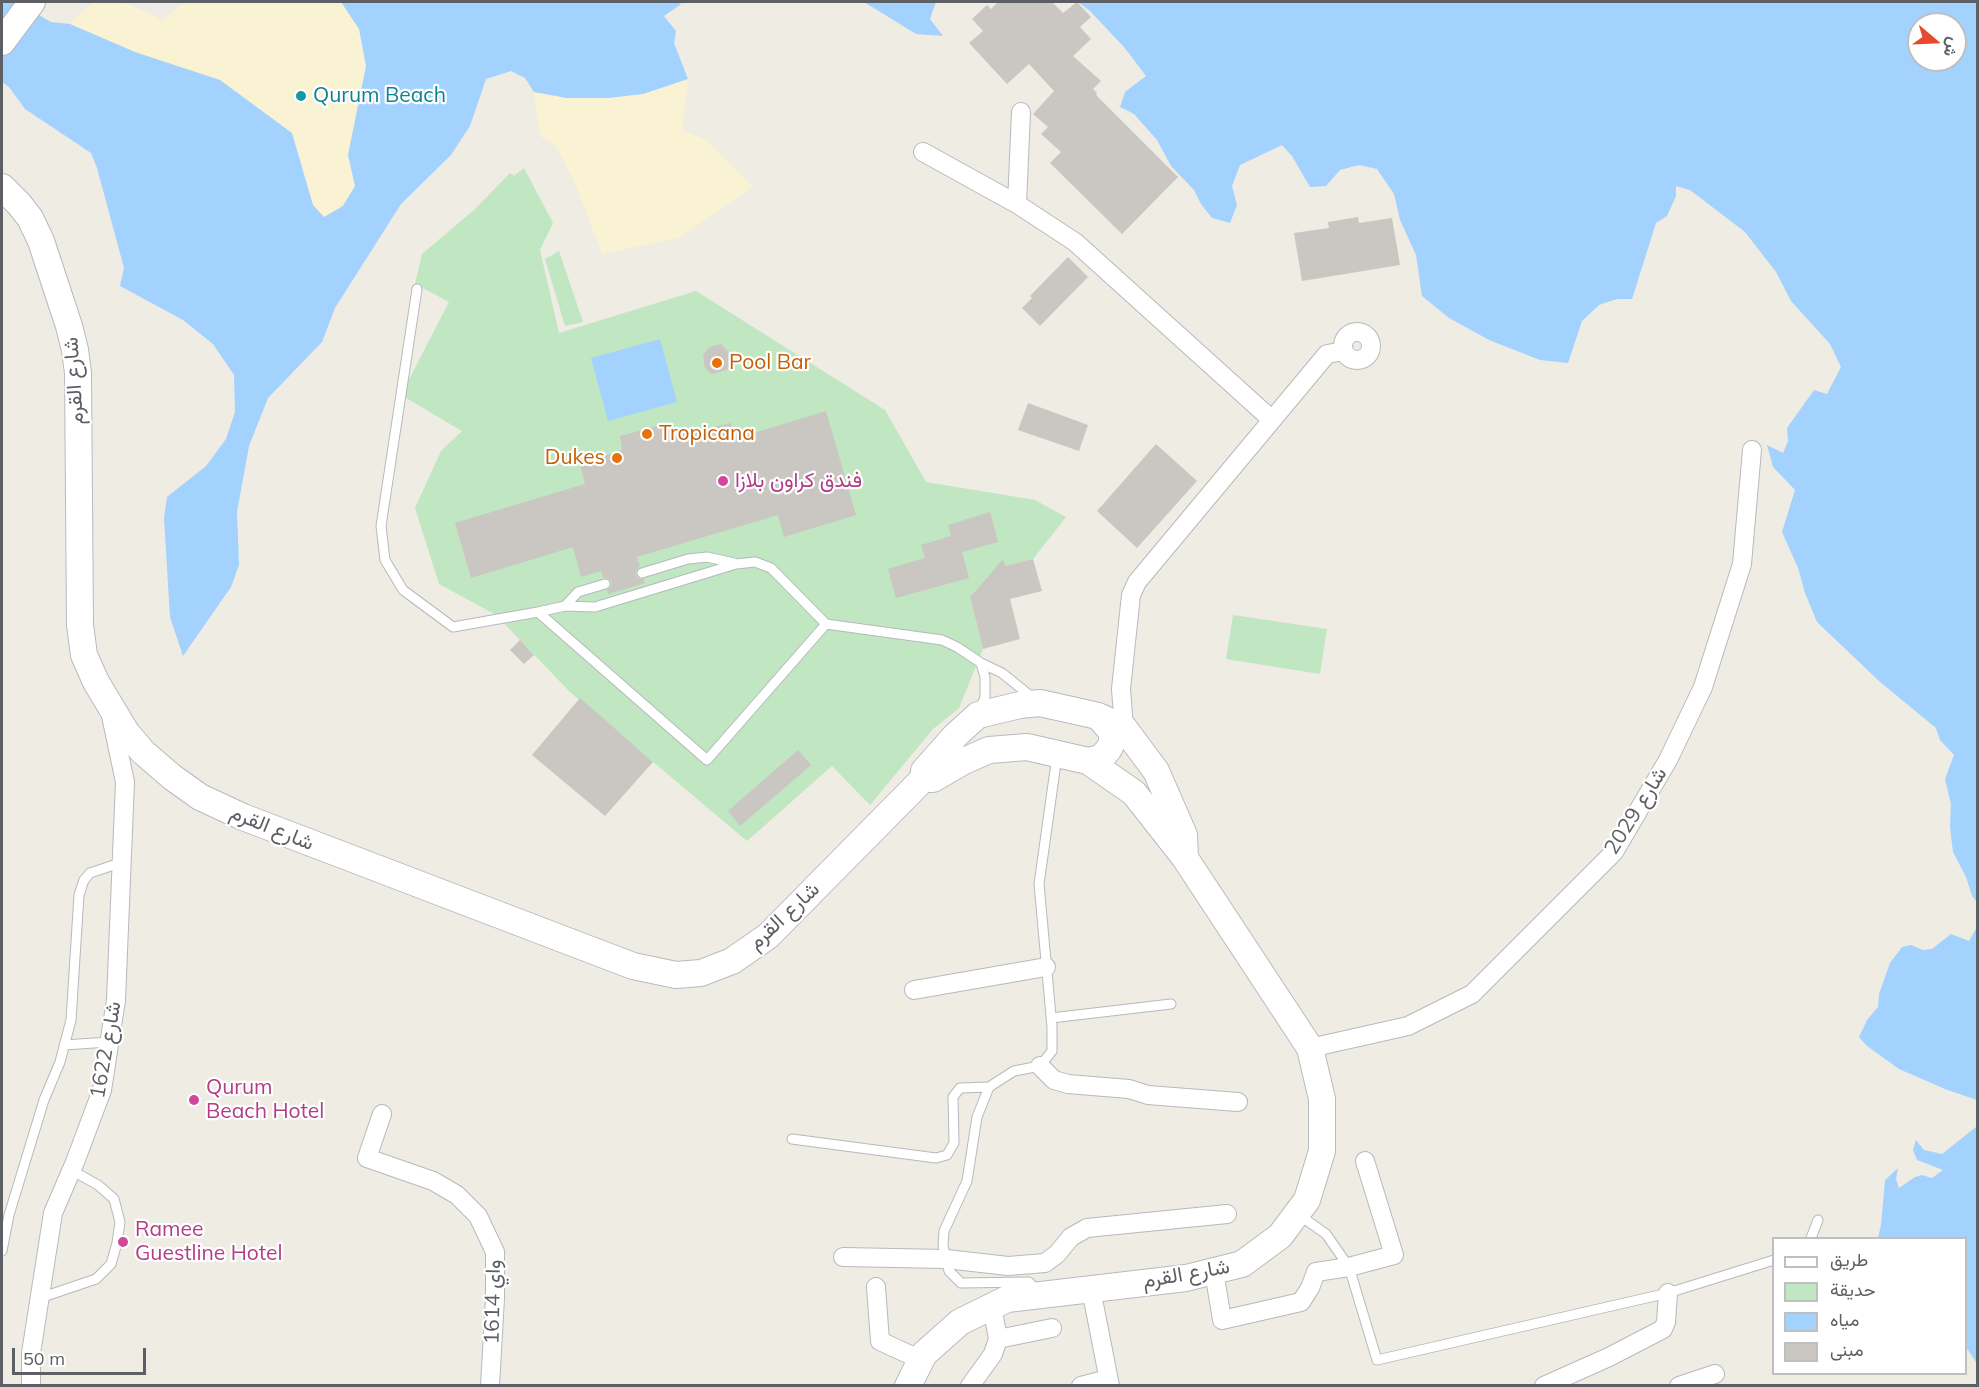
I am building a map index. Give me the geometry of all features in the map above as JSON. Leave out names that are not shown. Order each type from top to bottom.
[{"type":"street","points":[[2,42],[32,2]]},
{"type":"street","points":[[1017,204],[1020,112]]},
{"type":"street","points":[[923,152],[1017,204],[1075,242],[1272,420]]},
{"type":"street","name":"شارع القرم","points":[[2,187],[20,204],[30,218],[69,326],[75,350],[78,373],[80,625],[84,654],[108,706],[126,732],[143,752],[172,777],[208,801],[243,817],[633,966],[675,975],[701,973],[732,961],[768,936],[923,779],[924,771],[956,735],[978,715],[1030,704],[1098,716],[1124,728],[1156,771],[1184,835],[1185,858]]},
{"type":"street","points":[[1124,728],[1121,689],[1131,595],[1137,582],[1327,354],[1344,351]]},
{"type":"street","name":"2029 شارع","points":[[1310,1048],[1408,1026],[1472,993],[1614,852],[1668,760],[1702,687],[1742,564],[1752,450]]},
{"type":"street","points":[[1027,747],[1012,741],[1005,732],[1005,722],[1010,712],[1030,704]]},
{"type":"street","name":"1622 شارع","points":[[31,1386],[32,1353],[53,1213],[102,1090],[116,999],[125,782],[108,706]]},
{"type":"street","points":[[1088,761],[1101,758],[1112,742],[1112,732],[1098,716]]},
{"type":"street","name":"شارع القرم","points":[[905,1385],[924,1354],[960,1322],[1007,1299],[1186,1278],[1242,1264],[1280,1236],[1307,1200],[1322,1151],[1322,1099],[1310,1048],[1185,858],[1134,793],[1088,761],[1057,756],[1027,747],[989,750],[933,779],[923,779]]},
{"type":"street","points":[[914,990],[1046,967]]},
{"type":"street","points":[[1040,1066],[1054,1080],[1068,1084],[1129,1089],[1148,1095],[1239,1102]]},
{"type":"street","name":"واي 1614","points":[[382,1113],[367,1158],[433,1181],[457,1195],[478,1216],[495,1252],[490,1386]]},
{"type":"street","points":[[1214,1271],[1222,1320],[1301,1302],[1316,1272],[1394,1256],[1365,1161]]},
{"type":"street","points":[[843,1257],[946,1259],[1008,1266],[1045,1263],[1057,1254],[1071,1237],[1087,1228],[1227,1214]]},
{"type":"street","points":[[876,1287],[880,1341],[921,1360]]},
{"type":"street","points":[[1081,1386],[1109,1382],[1091,1289]]},
{"type":"street","points":[[1544,1386],[1609,1357],[1663,1329],[1666,1322],[1668,1293]]},
{"type":"street","points":[[970,1386],[993,1354],[998,1339],[992,1306]]},
{"type":"street","points":[[998,1339],[1052,1328]]},
{"type":"street","points":[[1678,1386],[1698,1383],[1715,1374]]},
{"type":"lane","points":[[417,289],[381,526],[385,560],[403,590],[453,627],[566,606],[595,607],[736,564],[755,562],[771,568],[826,624],[942,640],[1002,673],[1030,704]]},
{"type":"lane","points":[[642,573],[688,559],[707,557],[736,564]]},
{"type":"lane","points":[[566,606],[578,592],[605,584]]},
{"type":"lane","points":[[538,612],[707,760],[826,624]]},
{"type":"lane","points":[[978,715],[985,697],[985,677],[981,663]]},
{"type":"lane","points":[[792,1139],[936,1158],[947,1155],[954,1143],[953,1097],[960,1088],[989,1087],[1014,1071],[1040,1066],[1052,1051],[1039,884],[1057,756]]},
{"type":"lane","points":[[2,1251],[9,1215],[34,1131],[71,1020],[79,896],[84,880],[90,873],[123,862]]},
{"type":"lane","points":[[1051,1018],[1171,1004]]},
{"type":"lane","points":[[64,1045],[109,1042]]},
{"type":"lane","points":[[989,1087],[977,1117],[967,1181],[958,1205],[944,1231],[943,1246],[946,1259],[950,1271],[962,1283],[1029,1282],[1042,1295]]},
{"type":"lane","points":[[40,1298],[96,1279],[111,1264],[117,1244],[120,1222],[114,1199],[98,1185],[71,1170]]},
{"type":"lane","points":[[1297,1214],[1326,1234],[1349,1267],[1377,1359],[1668,1293],[1772,1260]]},
{"type":"lane","points":[[1812,1237],[1818,1220]]},
{"type":"green space","points":[[524,168],[553,223],[540,250],[559,333],[696,291],[885,410],[926,482],[1035,500],[1066,517],[1033,559],[994,569],[970,597],[983,649],[959,708],[933,729],[870,805],[832,766],[747,841],[569,691],[496,615],[439,584],[415,508],[441,451],[462,431],[401,395],[449,302],[415,284],[422,254],[474,210],[510,173],[514,176]]},
{"type":"green space","points":[[559,251],[583,322],[565,326],[545,259]]},
{"type":"green space","points":[[1233,615],[1327,629],[1320,674],[1226,659]]},
{"type":"sand","name":"Qurum Beach","points":[[98,2],[123,2],[163,20],[185,2],[341,2],[359,29],[366,66],[348,155],[355,186],[343,205],[324,218],[313,205],[292,133],[135,52],[70,24],[90,5]]},
{"type":"sand","points":[[688,79],[682,130],[708,141],[753,187],[679,238],[602,254],[577,188],[557,147],[540,136],[534,92],[567,98],[643,94]]},
{"type":"water","points":[[2,2],[16,2],[51,22],[70,24],[135,52],[220,80],[292,133],[313,205],[324,217],[343,206],[355,186],[348,155],[366,66],[359,29],[341,2],[681,2],[664,16],[676,31],[674,43],[688,79],[643,94],[608,98],[567,98],[534,92],[525,78],[511,71],[486,79],[470,126],[451,155],[401,204],[335,308],[322,342],[268,398],[249,446],[237,512],[239,565],[231,587],[183,656],[170,617],[164,518],[167,497],[206,466],[226,439],[235,412],[234,375],[213,344],[183,320],[120,286],[124,268],[91,153],[25,109],[9,87],[2,82]]},
{"type":"water","points":[[864,2],[936,2],[930,19],[943,36],[916,34]]},
{"type":"water","points":[[1078,2],[1977,2],[1977,902],[1972,896],[1966,877],[1953,852],[1950,827],[1951,804],[1945,779],[1954,755],[1940,740],[1936,728],[1879,681],[1817,622],[1798,568],[1782,532],[1795,490],[1773,467],[1767,445],[1783,453],[1788,441],[1787,428],[1814,390],[1827,394],[1841,367],[1830,344],[1791,301],[1776,272],[1745,232],[1690,190],[1676,186],[1676,196],[1667,216],[1656,223],[1632,299],[1617,299],[1599,305],[1582,321],[1568,363],[1540,360],[1489,340],[1449,318],[1422,296],[1416,255],[1400,220],[1394,194],[1377,169],[1359,165],[1340,170],[1326,186],[1310,187],[1292,156],[1282,145],[1240,165],[1232,186],[1237,205],[1230,223],[1212,218],[1194,190],[1171,166],[1157,140],[1134,114],[1120,107],[1125,92],[1146,76],[1124,47],[1090,11]]},
{"type":"water","points":[[660,339],[677,402],[608,421],[591,358]]},
{"type":"water","points":[[1977,927],[1977,1100],[1899,1069],[1867,1046],[1859,1037],[1867,1020],[1878,1007],[1879,994],[1890,963],[1902,947],[1911,945],[1923,950],[1932,949],[1951,934],[1969,941]]},
{"type":"water","points":[[1977,1122],[1978,1364],[1967,1350],[1967,1237],[1878,1237],[1885,1180],[1898,1168],[1896,1179],[1899,1188],[1915,1177],[1922,1175],[1932,1178],[1943,1170],[1917,1160],[1913,1150],[1916,1140],[1924,1150],[1942,1154],[1976,1127]]},
{"type":"building","points":[[998,2],[1052,2],[1063,13],[1077,2],[1091,17],[1080,27],[1091,39],[1073,56],[1101,81],[1093,89],[1096,95],[1178,177],[1122,234],[1050,163],[1061,152],[1041,134],[1048,127],[1033,114],[1054,91],[1029,64],[1007,84],[969,43],[983,31],[972,19],[987,5],[991,9]]},
{"type":"building","points":[[1358,217],[1359,223],[1392,218],[1400,265],[1302,281],[1294,233],[1329,228],[1328,222]]},
{"type":"building","points":[[1068,257],[1088,277],[1040,326],[1022,308],[1032,298],[1030,296]]},
{"type":"building","name":"Pool Bar","points":[[721,344],[734,358],[727,370],[712,374],[705,368],[703,355],[709,347]]},
{"type":"building","points":[[1028,403],[1088,425],[1079,451],[1018,430]]},
{"type":"building","points":[[826,411],[856,515],[784,537],[778,515],[637,557],[640,566],[635,574],[638,578],[644,579],[645,583],[608,594],[607,590],[612,583],[603,577],[601,571],[581,577],[573,547],[471,578],[455,523],[585,484],[580,464],[622,450],[620,436],[670,423],[675,435],[731,423],[734,439]]},
{"type":"building","points":[[1156,444],[1197,481],[1137,548],[1097,511]]},
{"type":"building","points":[[990,512],[998,542],[962,552],[969,578],[896,598],[888,569],[925,558],[921,545],[951,536],[948,525]]},
{"type":"building","points":[[1003,559],[1005,566],[1033,559],[1042,591],[1010,599],[1020,639],[983,649],[970,597]]},
{"type":"building","points":[[520,640],[534,655],[524,664],[510,650]]},
{"type":"building","points":[[580,698],[653,762],[605,816],[532,755]]},
{"type":"building","points":[[798,750],[811,765],[740,826],[728,811]]},
{"type":"place","name":"Qurum Beach","points":[[301,96]]},
{"type":"place","name":"Pool Bar","points":[[717,363]]},
{"type":"place","name":"Tropicana","points":[[647,434]]},
{"type":"place","name":"Dukes","points":[[617,458]]},
{"type":"place","name":"فندق كراون بلازا","points":[[723,481]]},
{"type":"place","name":"Qurum Beach Hotel","points":[[194,1100]]},
{"type":"place","name":"Ramee Guestline Hotel","points":[[123,1242]]}]
